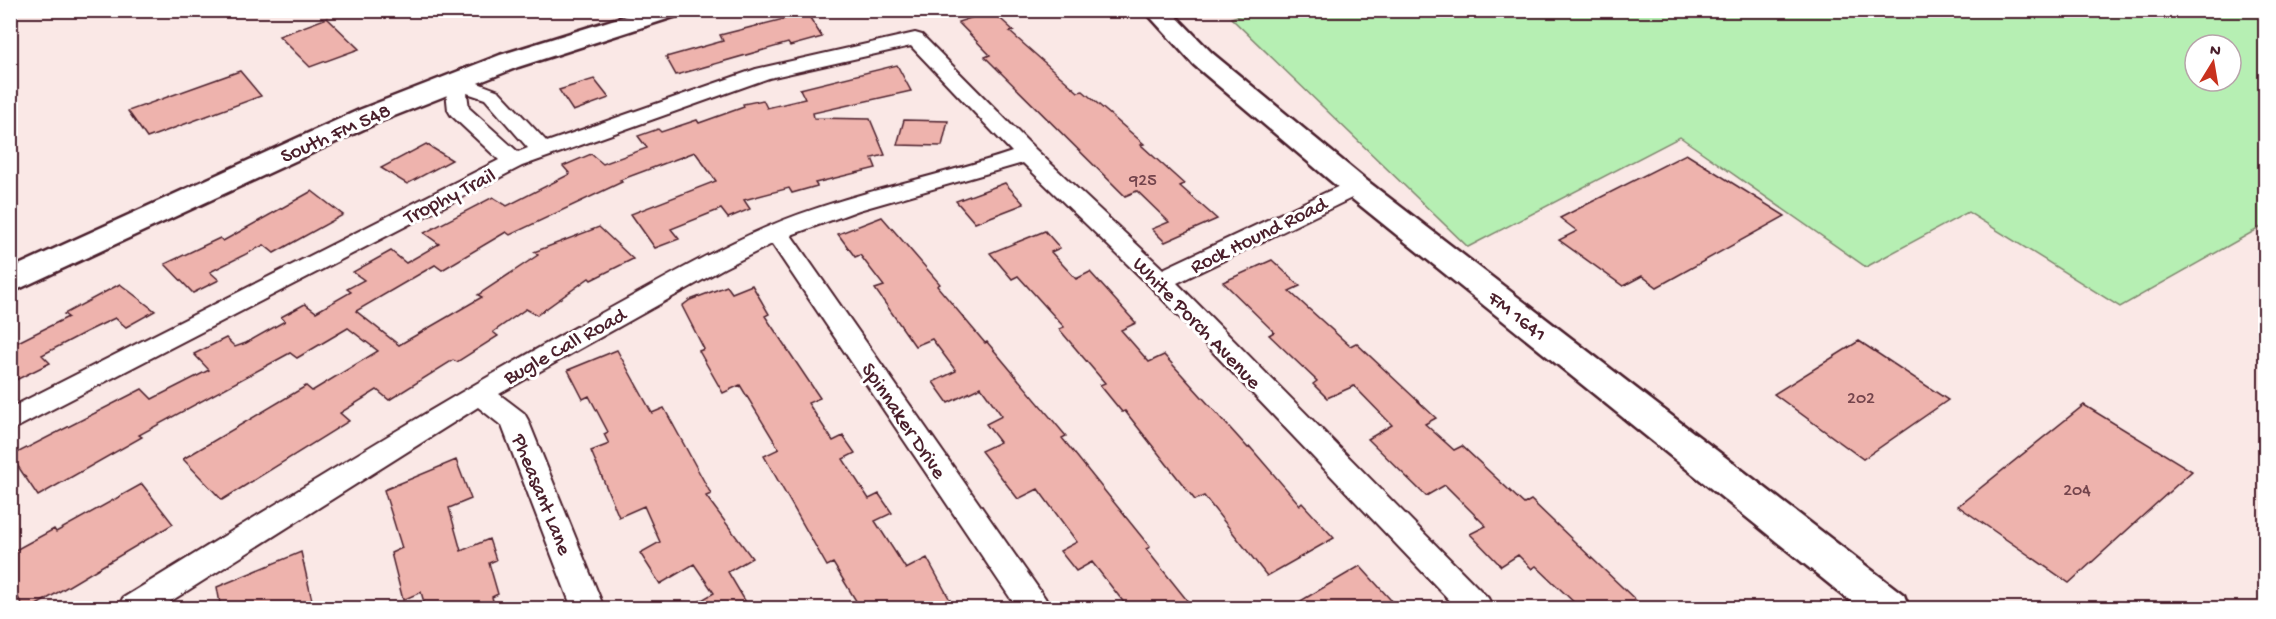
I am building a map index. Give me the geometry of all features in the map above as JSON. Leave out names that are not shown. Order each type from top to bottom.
[{"type":"main road","name":"South FM 548","points":[[10,282],[339,129],[455,81],[670,10]]},
{"type":"main road","name":"FM 1641","points":[[1156,10],[1203,59],[1356,188],[1889,609]]},
{"type":"street","name":"Trophy Trail","points":[[10,421],[514,162],[542,150],[763,73],[915,39]]},
{"type":"street","name":"White Porch Avenue","points":[[915,39],[1027,153],[1160,281],[1477,609]]},
{"type":"street","points":[[514,162],[459,110],[455,81],[492,95],[542,150]]},
{"type":"street","name":"Bugle Call Road","points":[[140,607],[479,393],[715,262],[776,232],[850,205],[984,169],[1027,153]]},
{"type":"street","name":"Rock Hound Road","points":[[1160,281],[1356,188]]},
{"type":"street","name":"Spinnaker Drive","points":[[776,232],[1034,609]]},
{"type":"street","name":"Pheasant Lane","points":[[479,393],[514,420],[588,609]]},
{"type":"green space","points":[[1253,11],[2265,11],[2265,225],[2120,307],[1968,212],[1866,267],[1680,137],[1468,247],[1231,18]]},
{"type":"building","points":[[992,11],[1014,31],[1010,32],[1078,92],[1083,91],[1144,144],[1141,145],[1184,184],[1180,186],[1217,219],[1165,242],[1152,229],[1169,222],[1137,191],[1125,196],[985,57],[990,55],[958,22]]},
{"type":"building","points":[[807,13],[822,37],[790,46],[788,43],[676,75],[666,57],[723,41],[720,35]]},
{"type":"building","points":[[327,18],[359,49],[310,67],[279,36]]},
{"type":"building","points":[[897,65],[911,91],[813,113],[814,118],[870,119],[885,155],[872,158],[876,168],[815,183],[817,186],[792,193],[789,188],[744,200],[750,209],[728,218],[721,209],[671,229],[679,239],[655,248],[631,214],[716,181],[695,152],[620,180],[622,182],[510,235],[506,232],[442,270],[435,265],[356,311],[399,345],[482,297],[478,295],[538,255],[534,252],[599,227],[633,259],[591,280],[589,278],[537,315],[526,309],[493,332],[498,336],[457,362],[453,360],[389,400],[377,390],[340,413],[349,421],[222,500],[183,459],[306,386],[312,391],[378,351],[348,328],[297,358],[290,353],[139,435],[142,437],[38,496],[11,456],[142,389],[152,399],[209,370],[194,354],[226,338],[235,347],[246,343],[285,321],[281,317],[305,304],[316,312],[351,292],[347,289],[364,280],[353,272],[391,251],[406,263],[439,244],[424,233],[493,197],[507,206],[570,174],[563,166],[591,154],[603,164],[647,148],[638,136],[658,129],[661,132],[697,120],[699,123],[744,107],[743,104],[763,100],[767,108],[805,99],[800,89]]},
{"type":"building","points":[[240,71],[261,96],[147,138],[128,111]]},
{"type":"building","points":[[594,79],[609,98],[573,111],[559,90]]},
{"type":"building","points":[[904,120],[948,121],[942,146],[897,145]]},
{"type":"building","points":[[426,144],[452,160],[407,184],[381,168]]},
{"type":"building","points":[[1686,154],[1785,216],[1657,287],[1642,276],[1623,286],[1559,240],[1577,231],[1560,218]]},
{"type":"building","points":[[1005,183],[1024,204],[975,223],[956,201]]},
{"type":"building","points":[[312,191],[343,215],[274,253],[264,245],[210,272],[219,280],[193,293],[165,264],[220,238],[223,241]]},
{"type":"building","points":[[882,217],[940,284],[937,286],[1066,436],[1062,438],[1150,547],[1146,549],[1194,609],[1129,609],[1092,562],[1076,571],[1060,551],[1077,542],[1038,489],[1018,499],[981,451],[1000,442],[986,424],[1002,416],[981,387],[948,403],[933,382],[956,371],[932,339],[915,346],[875,289],[884,286],[860,255],[855,257],[838,234]]},
{"type":"building","points":[[1045,231],[1060,248],[1051,252],[1076,279],[1090,272],[1136,323],[1121,330],[1149,362],[1164,355],[1248,448],[1250,447],[1300,505],[1302,503],[1334,538],[1267,576],[1204,496],[1195,500],[1125,411],[1122,412],[1100,385],[1105,383],[1059,329],[1064,327],[1018,276],[1012,279],[990,253]]},
{"type":"building","points":[[1272,260],[1300,286],[1289,291],[1350,346],[1356,343],[1436,418],[1425,424],[1454,450],[1462,446],[1524,504],[1531,500],[1645,609],[1581,609],[1536,566],[1532,569],[1518,555],[1501,566],[1470,534],[1486,526],[1445,485],[1426,496],[1368,439],[1392,425],[1354,386],[1327,398],[1313,384],[1317,381],[1269,335],[1274,332],[1223,282]]},
{"type":"building","points":[[120,284],[155,311],[126,327],[115,318],[86,332],[42,355],[50,363],[10,383],[10,346],[68,317],[64,314]]},
{"type":"building","points":[[752,285],[769,314],[765,316],[820,398],[808,403],[833,441],[843,436],[855,453],[843,459],[869,499],[879,494],[892,513],[875,521],[906,569],[927,558],[955,609],[861,609],[833,563],[827,566],[764,456],[779,449],[740,385],[723,393],[699,351],[704,349],[682,306],[690,300],[727,286],[732,293]]},
{"type":"building","points":[[1859,341],[1948,400],[1863,459],[1774,394]]},
{"type":"building","points":[[617,350],[652,413],[664,408],[711,494],[706,496],[752,558],[728,572],[750,609],[686,609],[714,593],[694,564],[660,584],[640,553],[660,542],[644,506],[619,517],[591,451],[609,444],[604,434],[608,432],[589,396],[583,399],[568,370]]},
{"type":"building","points":[[2084,405],[2192,471],[2069,583],[1958,506]]},
{"type":"building","points":[[456,460],[471,499],[449,508],[461,551],[489,539],[496,560],[489,563],[498,594],[492,597],[495,609],[426,609],[421,592],[403,600],[391,553],[402,548],[384,490]]},
{"type":"building","points":[[142,484],[173,524],[30,609],[25,609],[10,585],[10,553],[54,529],[56,532]]},
{"type":"building","points":[[301,552],[314,609],[221,609],[217,587]]},
{"type":"building","points":[[1360,566],[1399,609],[1287,609]]}]
